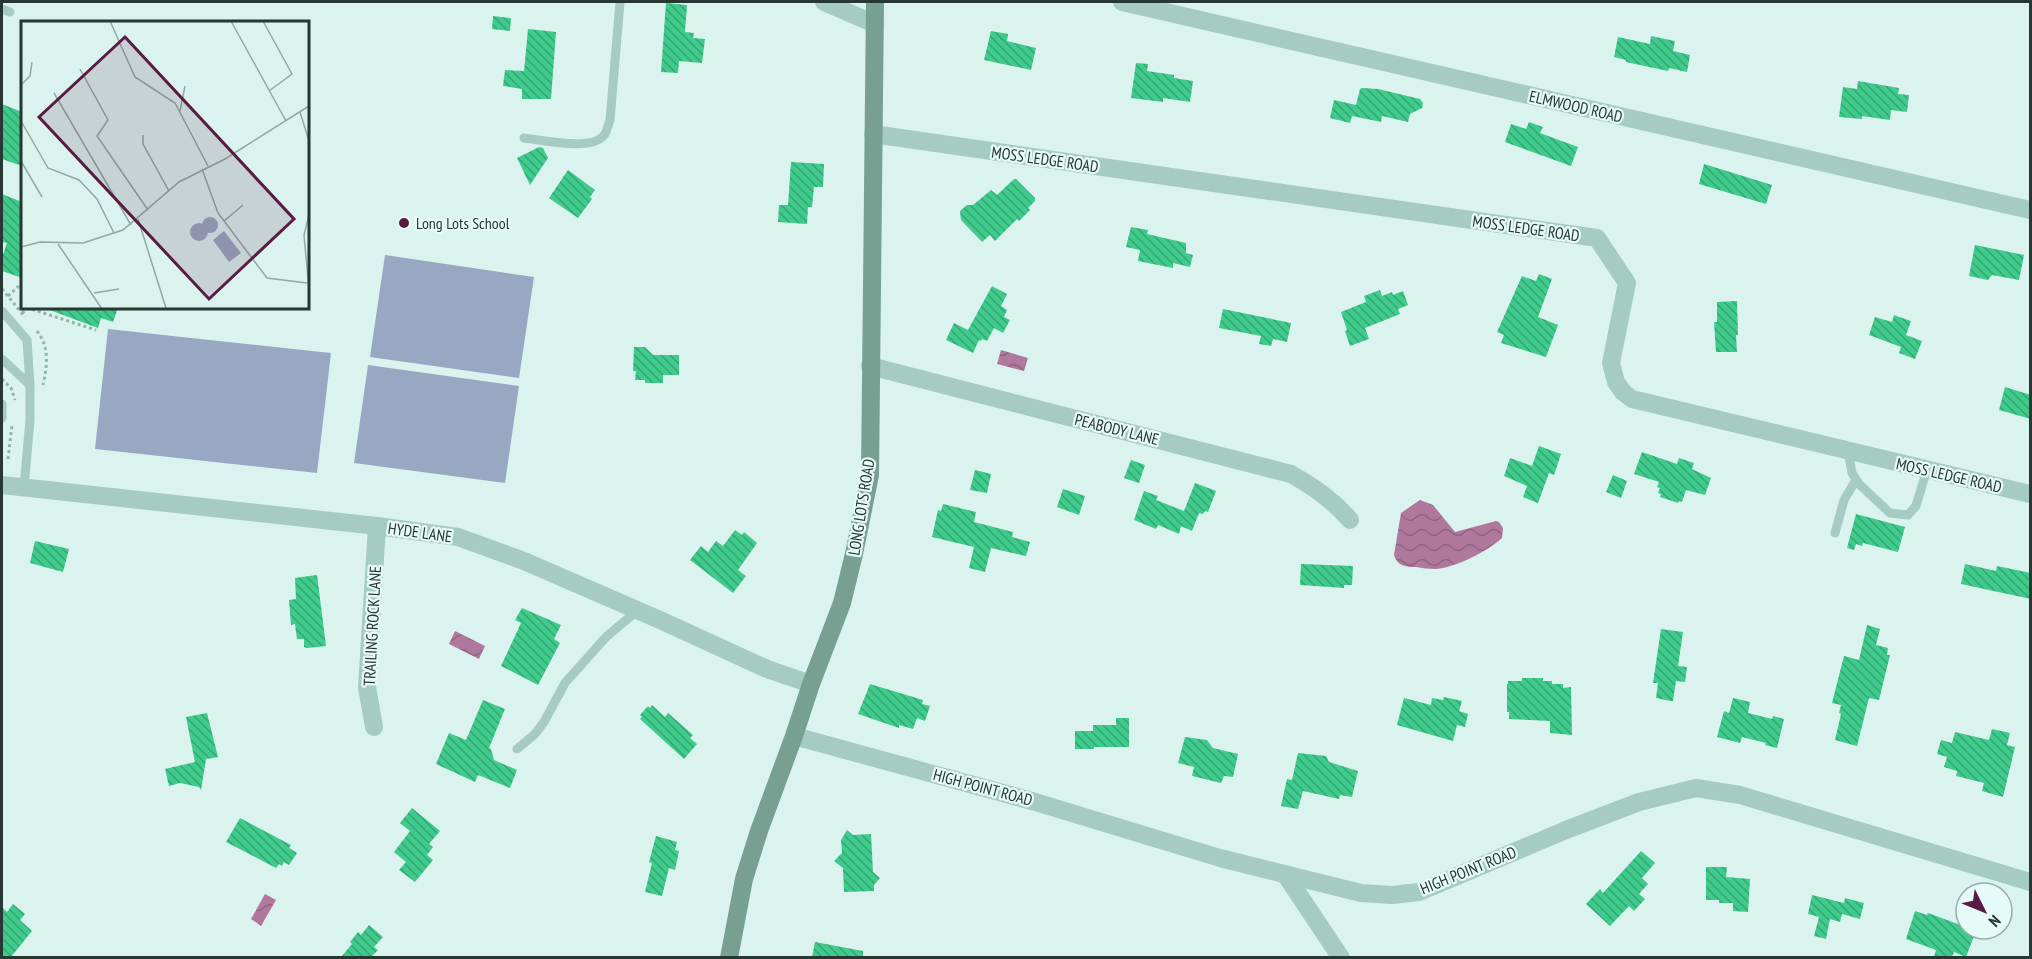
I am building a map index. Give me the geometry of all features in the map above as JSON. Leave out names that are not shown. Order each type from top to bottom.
[{"type":"main road","name":"LONG LOTS ROAD","points":[[729,957],[744,879],[759,831],[842,603],[870,475],[875,2]]},
{"type":"street","points":[[824,2],[875,24]]},
{"type":"street","name":"ELMWOOD ROAD","points":[[1122,2],[2031,210]]},
{"type":"street","name":"MOSS LEDGE ROAD","points":[[873,134],[1597,238],[1626,283],[1611,363],[1616,382],[1632,399],[2031,494]]},
{"type":"street","name":"PEABODY LANE","points":[[870,366],[1292,474],[1336,504],[1350,520]]},
{"type":"street","name":"HYDE LANE","points":[[2,485],[458,537],[524,561],[767,669],[811,684]]},
{"type":"street","name":"TRAILING ROCK LANE","points":[[374,726],[367,687],[377,526]]},
{"type":"street","name":"HIGH POINT ROAD","points":[[794,736],[1032,801],[1220,858],[1361,893],[1392,895],[1419,892],[1639,801],[1696,788],[1740,795],[2031,882]]},
{"type":"street","points":[[1285,874],[1341,957]]},
{"type":"lane","points":[[524,138],[584,145],[604,136],[610,120],[620,2]]},
{"type":"lane","points":[[2,311],[27,340],[30,420],[24,487]]},
{"type":"lane","points":[[2,359],[30,386]]},
{"type":"lane","points":[[2,404],[2,418]]},
{"type":"lane","points":[[1848,451],[1852,473],[1856,480],[1890,513],[1908,515],[1916,506],[1927,469]]},
{"type":"lane","points":[[1835,533],[1844,500],[1856,480]]},
{"type":"lane","points":[[517,749],[535,734],[572,676],[606,637],[638,610]]},
{"type":"path","points":[[8,296],[21,284]]},
{"type":"path","points":[[22,313],[27,309]]},
{"type":"path","points":[[31,309],[96,330]]},
{"type":"path","points":[[2,458],[10,459]]},
{"type":"shaded area","points":[[385,255],[534,277],[519,378],[370,357]]},
{"type":"shaded area","points":[[108,329],[331,353],[317,473],[95,449]]},
{"type":"shaded area","points":[[368,365],[519,386],[505,483],[354,463]]},
{"type":"water","points":[[1001,350],[1028,358],[1024,371],[997,364]]},
{"type":"water","points":[[1420,500],[1433,505],[1455,532],[1496,521],[1503,528],[1502,538],[1480,553],[1452,566],[1435,569],[1402,565],[1397,562],[1394,555],[1401,513]]},
{"type":"water","points":[[455,631],[485,646],[479,659],[449,644]]},
{"type":"water","points":[[265,894],[276,900],[261,926],[251,919]]},
{"type":"building","points":[[666,3],[687,5],[685,32],[694,33],[693,38],[705,39],[702,63],[679,61],[678,73],[661,72]]},
{"type":"building","points":[[493,16],[511,18],[510,31],[492,29]]},
{"type":"building","points":[[528,29],[556,32],[551,99],[522,99],[522,89],[503,86],[505,70],[524,71]]},
{"type":"building","points":[[991,31],[1008,34],[1007,41],[1036,48],[1031,70],[984,60]]},
{"type":"building","points":[[1651,36],[1675,41],[1673,51],[1690,55],[1687,72],[1669,68],[1668,71],[1626,62],[1626,60],[1614,57],[1618,37],[1650,44]]},
{"type":"building","points":[[1136,63],[1148,64],[1147,71],[1174,75],[1174,78],[1193,81],[1190,102],[1163,98],[1163,102],[1131,98]]},
{"type":"building","points":[[1858,81],[1899,88],[1898,94],[1909,95],[1907,112],[1891,110],[1890,120],[1862,116],[1862,119],[1839,117],[1843,87],[1857,89]]},
{"type":"building","points":[[1362,88],[1378,89],[1420,99],[1423,103],[1422,108],[1410,114],[1408,122],[1382,116],[1381,122],[1352,116],[1350,123],[1330,118],[1334,100],[1356,105]]},
{"type":"building","points":[[2,104],[21,112],[21,166],[2,159]]},
{"type":"building","points":[[1529,122],[1543,127],[1540,133],[1578,147],[1571,166],[1505,142],[1511,124],[1526,129]]},
{"type":"building","points":[[539,147],[543,148],[548,158],[530,185],[517,158]]},
{"type":"building","points":[[791,162],[824,164],[823,187],[814,187],[812,207],[808,207],[807,224],[778,222],[779,205],[788,205]]},
{"type":"building","points":[[1704,164],[1772,185],[1766,204],[1699,184]]},
{"type":"building","points":[[568,170],[595,190],[590,197],[592,199],[578,218],[549,198]]},
{"type":"building","points":[[1014,179],[1035,198],[1035,201],[1019,221],[1017,219],[995,241],[990,235],[982,242],[961,220],[960,211],[967,205],[973,205],[991,190],[997,195]]},
{"type":"building","points":[[2,194],[21,202],[21,278],[2,271],[2,257],[7,243],[2,242]]},
{"type":"building","points":[[1131,227],[1148,230],[1147,234],[1186,243],[1186,253],[1193,255],[1190,267],[1173,263],[1173,268],[1138,261],[1140,250],[1126,247]]},
{"type":"building","points":[[1975,245],[2024,255],[2019,280],[1992,275],[1988,280],[1969,276]]},
{"type":"building","points":[[1539,274],[1552,279],[1538,317],[1558,325],[1546,357],[1501,343],[1504,335],[1497,332],[1522,276],[1536,281]]},
{"type":"building","points":[[992,286],[1007,294],[1001,306],[1007,310],[1004,317],[1010,320],[1003,333],[994,328],[987,341],[979,340],[973,353],[946,340],[954,323],[968,330]]},
{"type":"building","points":[[1380,290],[1382,296],[1403,291],[1408,305],[1398,309],[1400,314],[1365,328],[1369,339],[1350,346],[1341,312],[1366,302],[1364,296]]},
{"type":"building","points":[[1737,301],[1737,352],[1716,352],[1714,322],[1717,322],[1717,302]]},
{"type":"building","points":[[47,309],[118,309],[113,322],[101,318],[98,328]]},
{"type":"building","points":[[1223,309],[1291,323],[1287,342],[1273,339],[1271,346],[1259,344],[1261,336],[1219,328]]},
{"type":"building","points":[[1894,315],[1911,321],[1906,335],[1922,341],[1915,359],[1899,353],[1901,347],[1869,335],[1875,317],[1892,322]]},
{"type":"building","points":[[634,347],[645,347],[653,355],[679,355],[679,375],[663,375],[663,383],[645,383],[645,380],[635,380]]},
{"type":"building","points":[[2005,387],[2031,395],[2031,419],[1999,410]]},
{"type":"building","points":[[1539,446],[1561,454],[1554,475],[1549,473],[1538,503],[1523,497],[1527,486],[1504,476],[1510,458],[1532,466]]},
{"type":"building","points":[[1642,452],[1677,464],[1679,458],[1694,463],[1692,469],[1711,478],[1705,495],[1686,490],[1682,502],[1678,503],[1660,497],[1661,494],[1658,493],[1660,488],[1657,487],[1659,482],[1634,474]]},
{"type":"building","points":[[1131,460],[1145,465],[1139,483],[1124,478]]},
{"type":"building","points":[[975,470],[991,474],[987,493],[970,490]]},
{"type":"building","points":[[1613,475],[1627,481],[1621,498],[1606,492]]},
{"type":"building","points":[[1195,483],[1216,491],[1208,512],[1199,513],[1192,531],[1181,526],[1179,534],[1158,525],[1156,529],[1134,520],[1144,491],[1158,496],[1156,500],[1184,511]]},
{"type":"building","points":[[1063,489],[1085,496],[1079,515],[1057,507]]},
{"type":"building","points":[[943,504],[976,512],[974,522],[1013,532],[1012,537],[1030,542],[1026,556],[991,548],[985,572],[969,568],[974,547],[932,537],[938,510],[941,511]]},
{"type":"building","points":[[1856,514],[1905,527],[1898,552],[1863,543],[1862,546],[1856,544],[1854,550],[1847,548]]},
{"type":"building","points":[[735,530],[742,535],[744,532],[757,543],[738,570],[746,576],[733,593],[690,560],[701,546],[708,552],[716,541],[723,546]]},
{"type":"building","points":[[35,541],[69,549],[63,572],[30,563]]},
{"type":"building","points":[[1301,564],[1353,566],[1352,585],[1344,585],[1344,588],[1300,585]]},
{"type":"building","points":[[1965,564],[1996,571],[1997,566],[2031,573],[2031,599],[1961,584]]},
{"type":"building","points":[[317,575],[326,646],[307,648],[304,647],[304,639],[297,639],[295,624],[291,625],[289,600],[296,599],[295,578]]},
{"type":"building","points":[[522,608],[561,625],[554,639],[560,643],[538,685],[501,666],[521,623],[515,620]]},
{"type":"building","points":[[1867,625],[1880,629],[1876,645],[1888,648],[1887,655],[1890,655],[1879,700],[1869,698],[1857,746],[1835,740],[1841,705],[1832,703],[1844,656],[1859,660]]},
{"type":"building","points":[[1661,629],[1683,632],[1678,666],[1687,667],[1685,682],[1676,681],[1673,701],[1656,698],[1658,683],[1653,683]]},
{"type":"building","points":[[1522,678],[1543,678],[1543,681],[1552,681],[1552,684],[1563,684],[1563,688],[1571,687],[1572,735],[1550,733],[1550,721],[1509,719],[1507,684],[1508,681],[1522,681]]},
{"type":"building","points":[[870,684],[923,700],[922,704],[930,706],[925,721],[917,718],[913,729],[899,725],[899,728],[858,714]]},
{"type":"building","points":[[1444,697],[1462,701],[1459,711],[1468,714],[1465,727],[1457,725],[1453,741],[1397,725],[1404,698],[1431,705],[1432,698],[1443,700]]},
{"type":"building","points":[[1733,698],[1750,702],[1748,713],[1772,719],[1773,716],[1784,719],[1777,748],[1742,737],[1740,743],[1717,737],[1724,711],[1729,713]]},
{"type":"building","points":[[483,700],[505,709],[489,748],[494,760],[517,770],[510,788],[478,775],[475,782],[436,764],[449,733],[466,740]]},
{"type":"building","points":[[652,705],[665,717],[668,713],[693,735],[690,738],[697,744],[684,759],[640,719],[642,717],[640,715]]},
{"type":"building","points":[[207,713],[218,757],[206,759],[201,790],[199,787],[180,783],[169,786],[165,769],[195,762],[186,717]]},
{"type":"building","points":[[1116,718],[1129,718],[1129,747],[1075,749],[1075,731],[1093,731],[1093,725],[1116,725]]},
{"type":"building","points":[[1992,729],[2010,733],[2007,745],[2015,747],[2003,797],[1982,791],[1984,783],[1956,776],[1957,771],[1944,767],[1947,757],[1937,754],[1941,740],[1952,743],[1955,732],[1989,740]]},
{"type":"building","points":[[1185,737],[1207,740],[1213,748],[1238,754],[1233,777],[1224,776],[1221,783],[1192,776],[1194,767],[1178,763]]},
{"type":"building","points":[[1298,753],[1326,756],[1329,762],[1358,771],[1352,797],[1340,795],[1339,799],[1303,791],[1298,809],[1281,806],[1287,779],[1292,780]]},
{"type":"building","points":[[412,808],[440,831],[429,844],[433,847],[427,855],[433,860],[415,882],[399,870],[406,862],[394,852],[410,831],[400,823]]},
{"type":"building","points":[[240,818],[291,845],[289,848],[297,853],[289,865],[284,862],[282,866],[279,864],[276,868],[226,842]]},
{"type":"building","points":[[847,830],[853,835],[871,834],[873,872],[880,878],[874,885],[874,891],[844,892],[843,868],[834,861],[842,853],[841,840]]},
{"type":"building","points":[[656,836],[677,842],[675,850],[679,851],[675,870],[669,868],[662,896],[645,892],[652,863],[649,862]]},
{"type":"building","points":[[1641,851],[1655,863],[1642,878],[1648,884],[1639,894],[1645,899],[1634,911],[1629,906],[1610,926],[1586,904],[1600,889],[1603,893]]},
{"type":"building","points":[[1706,867],[1727,867],[1726,877],[1750,879],[1748,912],[1733,911],[1733,903],[1706,900]]},
{"type":"building","points":[[1812,895],[1844,903],[1845,898],[1864,903],[1860,919],[1842,914],[1840,922],[1830,919],[1826,939],[1814,936],[1819,917],[1808,914]]},
{"type":"building","points":[[13,904],[25,914],[20,920],[32,931],[11,957],[2,957],[2,907],[7,912]]},
{"type":"building","points":[[1915,911],[1954,923],[1954,941],[1972,941],[1966,957],[1954,952],[1952,957],[1934,957],[1936,950],[1906,939]]},
{"type":"building","points":[[369,925],[383,937],[374,947],[378,950],[371,957],[341,957],[358,932],[361,935]]},
{"type":"building","points":[[815,942],[863,951],[863,957],[812,957]]},
{"type":"place","name":"Long Lots School","points":[[404,223]]}]
